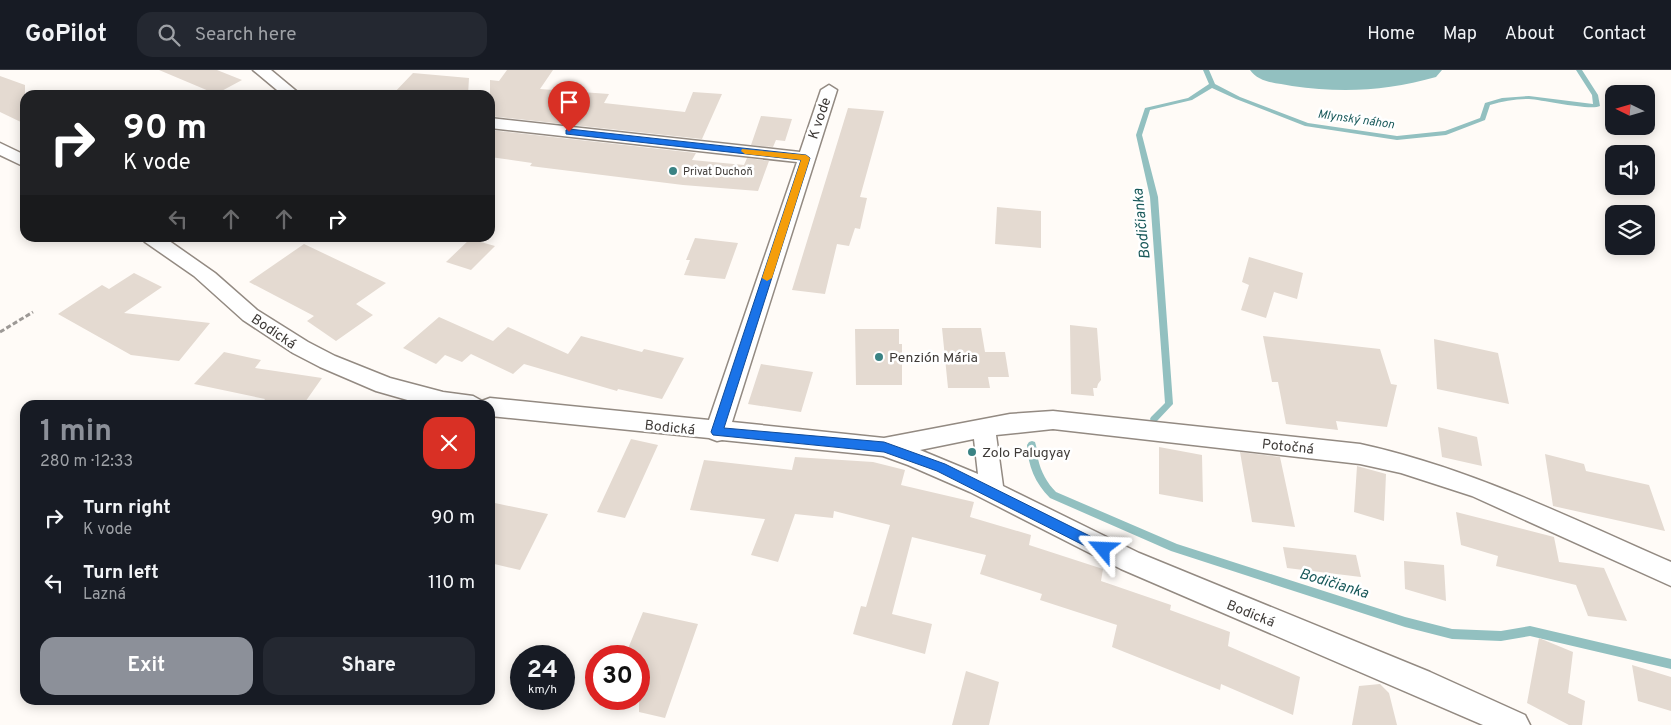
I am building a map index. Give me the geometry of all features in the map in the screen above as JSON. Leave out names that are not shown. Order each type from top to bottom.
[{"type":"street","points":[[261,70],[287,90]]},
{"type":"street","name":"K vode","points":[[717,432],[829,90]]},
{"type":"street","points":[[495,124],[806,158]]},
{"type":"street","points":[[0,148],[20,159]]},
{"type":"street","name":"Bodická","points":[[158,242],[216,284],[250,315],[297,347],[364,377],[419,397],[439,400]]},
{"type":"street","name":"Bodická","points":[[495,408],[717,432],[884,447],[918,458],[992,492],[1096,545],[1175,581],[1450,694],[1515,725]]},
{"type":"street","name":"Potočná","points":[[884,447],[984,428],[1053,420],[1381,458],[1428,470],[1477,488],[1671,574]]},
{"type":"street","points":[[984,428],[992,492]]},
{"type":"path","points":[[0,332],[34,312]]},
{"type":"building","points":[[159,70],[217,70],[242,80],[223,90],[206,90]]},
{"type":"building","points":[[507,70],[553,70],[540,89],[609,94],[604,103],[685,112],[693,92],[722,94],[702,139],[495,117],[495,90],[490,90],[490,80],[499,81]]},
{"type":"building","points":[[413,73],[469,78],[468,90],[397,90]]},
{"type":"building","points":[[0,76],[25,85],[25,90],[20,90],[20,122],[0,112]]},
{"type":"building","points":[[848,108],[884,111],[860,197],[867,198],[860,229],[855,228],[849,246],[837,244],[825,294],[792,290]]},
{"type":"building","points":[[761,116],[792,119],[785,141],[776,140],[773,147],[751,145]]},
{"type":"building","points":[[495,131],[696,153],[692,160],[744,165],[747,158],[769,161],[758,191],[683,185],[530,166],[532,163],[495,158]]},
{"type":"building","points":[[997,207],[1041,211],[1041,248],[995,244]]},
{"type":"building","points":[[695,238],[738,243],[725,279],[684,275],[690,260],[686,260]]},
{"type":"building","points":[[467,242],[481,242],[495,246],[471,270],[446,262]]},
{"type":"building","points":[[304,244],[386,283],[356,304],[373,315],[336,341],[307,321],[314,316],[249,282]]},
{"type":"building","points":[[1249,257],[1303,273],[1297,299],[1274,292],[1266,318],[1241,310],[1249,285],[1242,282]]},
{"type":"building","points":[[134,273],[162,287],[124,313],[210,323],[179,361],[131,355],[58,314],[102,285],[109,289]]},
{"type":"building","points":[[439,317],[493,341],[508,327],[568,354],[581,336],[642,352],[644,349],[684,358],[662,399],[618,389],[617,391],[524,364],[513,374],[471,354],[462,362],[445,355],[436,364],[403,348]]},
{"type":"building","points":[[1070,325],[1097,328],[1101,380],[1097,388],[1093,388],[1094,396],[1071,394]]},
{"type":"building","points":[[942,328],[981,328],[985,352],[1005,352],[1009,377],[988,377],[990,388],[948,388]]},
{"type":"building","name":"Penzión Mária","points":[[855,329],[899,329],[899,344],[902,344],[902,385],[856,385]]},
{"type":"building","points":[[1263,336],[1380,349],[1391,384],[1397,385],[1387,427],[1336,421],[1338,430],[1286,424],[1278,382],[1272,382]]},
{"type":"building","points":[[1434,339],[1498,353],[1509,404],[1437,389]]},
{"type":"building","points":[[224,352],[261,360],[255,368],[322,378],[307,400],[264,400],[194,384]]},
{"type":"building","points":[[761,364],[813,372],[801,412],[748,404]]},
{"type":"building","points":[[1438,427],[1477,437],[1482,466],[1442,457]]},
{"type":"building","points":[[631,439],[658,445],[625,518],[597,512]]},
{"type":"building","points":[[1159,447],[1202,455],[1203,502],[1159,494]]},
{"type":"building","points":[[1240,452],[1280,457],[1295,527],[1252,522]]},
{"type":"building","points":[[1545,454],[1584,464],[1586,471],[1649,485],[1665,531],[1553,506]]},
{"type":"building","points":[[795,457],[873,462],[905,470],[901,485],[974,502],[970,517],[1031,535],[1029,545],[1103,569],[1101,581],[1171,605],[1170,610],[1230,632],[1228,646],[1300,677],[1293,715],[1221,684],[1220,690],[1112,647],[1117,625],[1040,600],[1042,594],[980,574],[986,555],[912,537],[892,614],[932,624],[925,654],[853,634],[861,606],[866,607],[890,525],[834,511],[833,518],[795,514],[778,562],[751,555],[765,519],[690,510],[704,460],[792,470]]},
{"type":"building","points":[[1357,466],[1386,474],[1384,521],[1354,512]]},
{"type":"building","points":[[495,503],[548,514],[520,570],[495,564]]},
{"type":"building","points":[[1456,512],[1554,537],[1559,562],[1604,568],[1627,621],[1588,616],[1576,585],[1496,566],[1498,556],[1461,545]]},
{"type":"building","points":[[1283,547],[1356,555],[1361,577],[1287,568]]},
{"type":"building","points":[[1404,561],[1444,565],[1446,601],[1405,589]]},
{"type":"building","points":[[643,612],[698,624],[665,718],[639,712],[639,710],[650,710],[650,645],[630,645]]},
{"type":"building","points":[[1539,638],[1573,652],[1568,693],[1585,701],[1582,725],[1569,725],[1527,703]]},
{"type":"building","points":[[1632,665],[1671,677],[1671,711],[1638,701]]},
{"type":"building","points":[[966,671],[999,682],[989,725],[952,725]]},
{"type":"building","points":[[1380,684],[1389,693],[1397,725],[1352,725],[1359,686]]},
{"type":"waterway","name":"Bodičianka","points":[[1206,70],[1212,85]]},
{"type":"waterway","points":[[1268,70],[1346,81],[1393,77],[1424,70]]},
{"type":"waterway","name":"Mlynský náhon","points":[[1212,85],[1238,98],[1307,125],[1397,138],[1446,133],[1483,119],[1487,104],[1502,100],[1529,98],[1597,106],[1595,95],[1579,70]]},
{"type":"waterway","name":"Bodičianka","points":[[1154,419],[1169,404],[1154,197],[1139,135],[1147,109],[1190,99],[1212,85]]},
{"type":"waterway","name":"Bodičianka","points":[[1032,445],[1033,459],[1037,472],[1053,495],[1175,548],[1405,622],[1452,634],[1501,636],[1530,631],[1671,664]]},
{"type":"slow traffic","points":[[745,151],[806,158],[767,278]]},
{"type":"place","name":"Privat Duchoň","points":[[673,171]]},
{"type":"place","name":"Penzión Mária","points":[[879,357]]},
{"type":"place","name":"Zolo Palugyay","points":[[972,452]]},
{"type":"route","points":[[569,132],[806,158],[717,432],[884,447],[941,468],[1103,549]]}]
